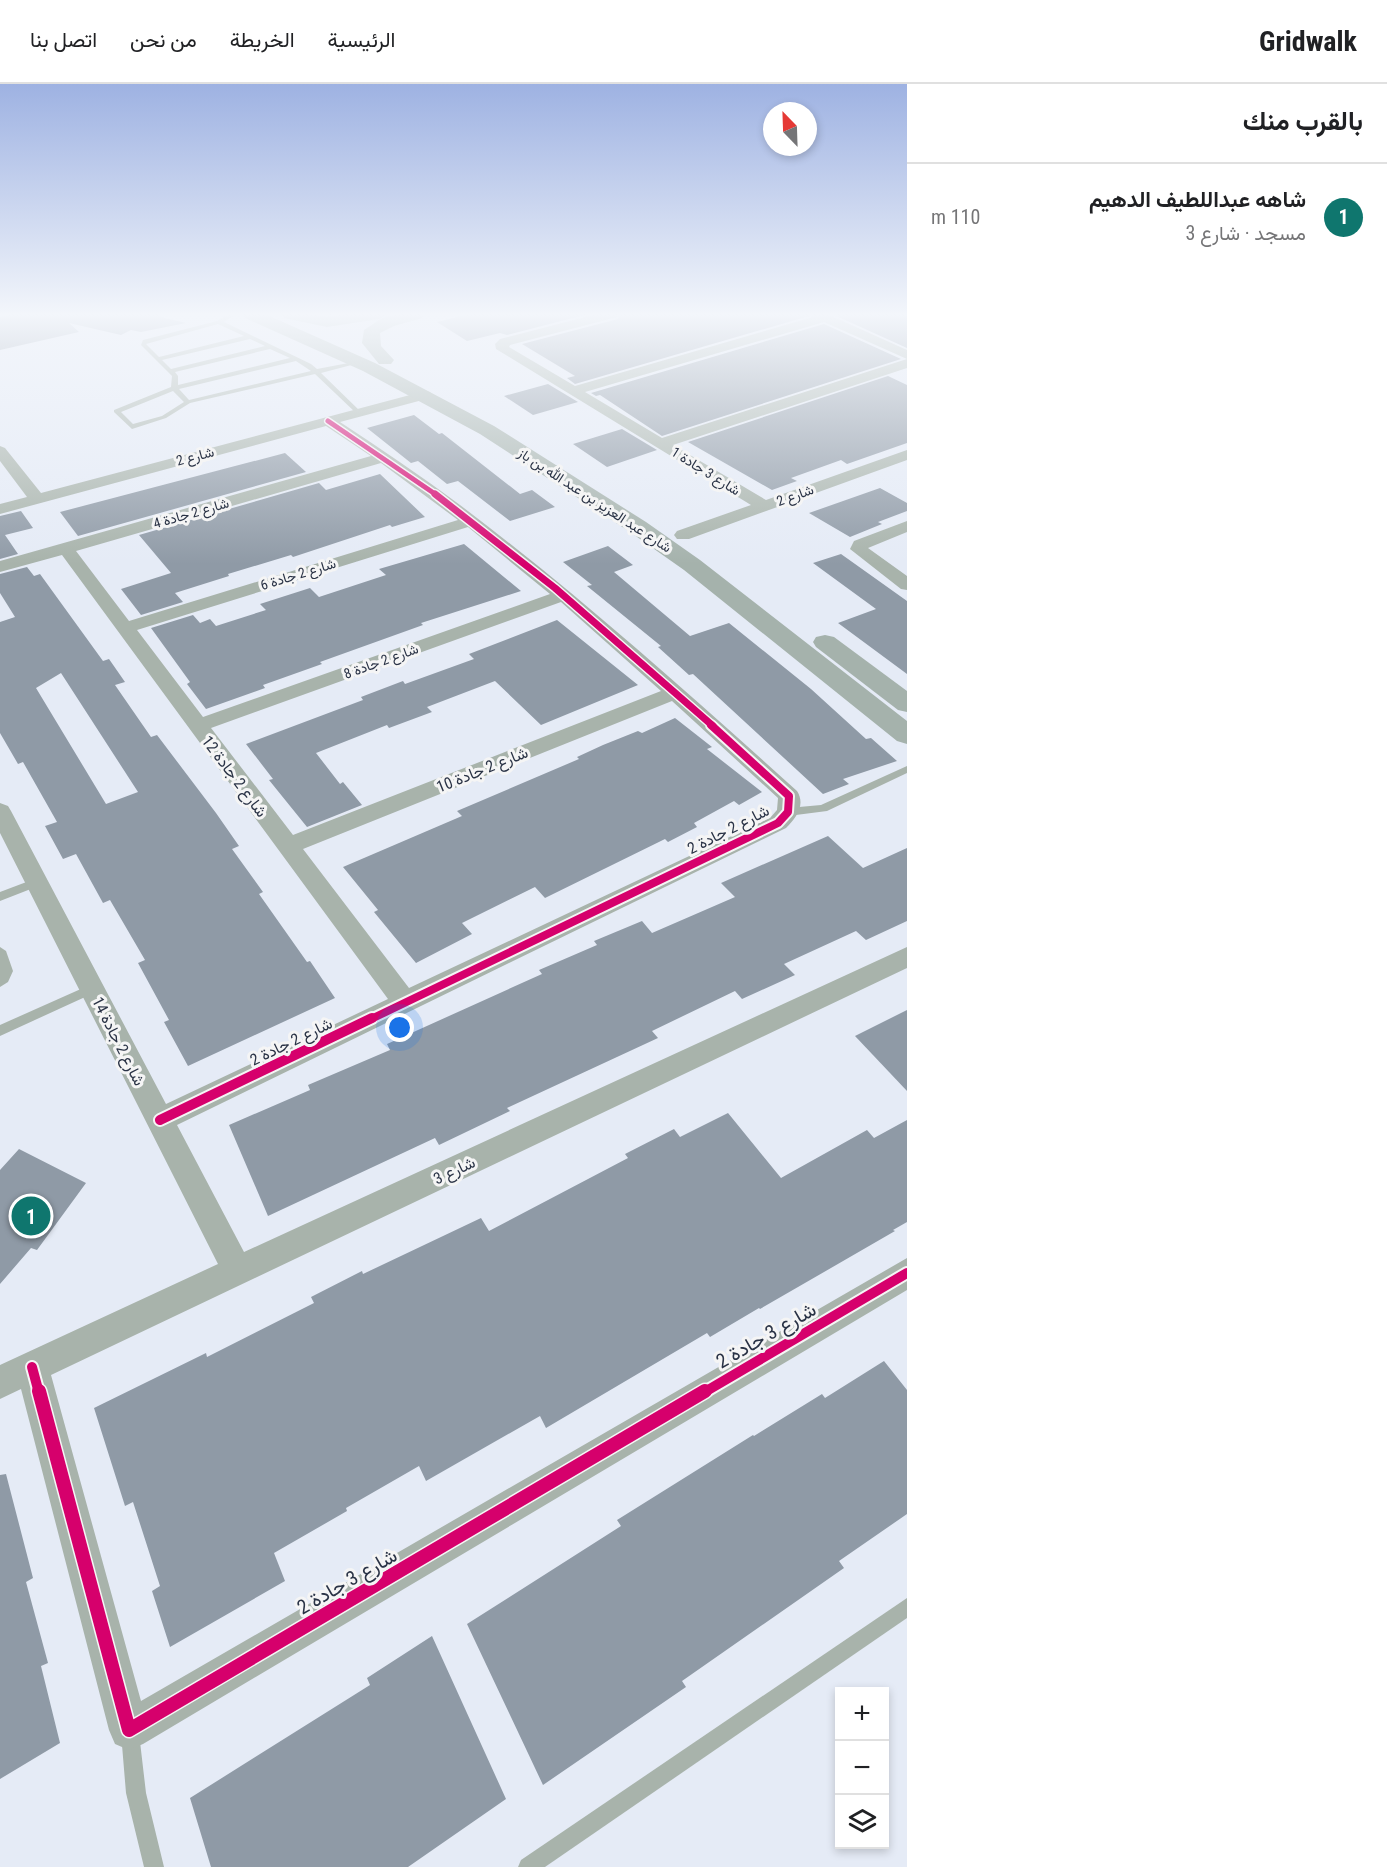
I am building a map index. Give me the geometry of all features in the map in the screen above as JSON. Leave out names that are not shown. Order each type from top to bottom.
[{"type":"street","name":"شارع 2","points":[[0,509],[415,397]]},
{"type":"street","name":"شارع عبد العزيز بن عبد الله بن باز","points":[[428,397],[487,430],[524,454],[638,507],[683,535],[767,598]]},
{"type":"street","name":"شارع عبد العزيز بن عبد الله بن باز","points":[[454,397],[478,410],[589,485],[907,735]]},
{"type":"street","name":"شارع 3 جادة 1","points":[[585,397],[764,506]]},
{"type":"street","points":[[662,443],[802,397]]},
{"type":"street","name":"شارع 2 جادة 2","points":[[160,1120],[778,823],[788,812],[789,796],[676,692],[564,595],[471,521],[328,421]]},
{"type":"street","points":[[0,451],[37,499]]},
{"type":"street","name":"شارع 2","points":[[683,535],[907,455]]},
{"type":"street","name":"شارع 2 جادة 4","points":[[0,567],[382,458]]},
{"type":"street","name":"شارع 2 جادة 6","points":[[124,628],[471,521]]},
{"type":"street","points":[[907,526],[870,540],[860,545],[859,549],[907,585]]},
{"type":"street","name":"شارع 2 جادة 12","points":[[66,549],[405,1002]]},
{"type":"street","name":"شارع 2 جادة 8","points":[[198,726],[564,595]]},
{"type":"street","points":[[804,627],[907,704]]},
{"type":"street","name":"شارع 2 جادة 10","points":[[288,846],[676,692]]},
{"type":"street","name":"شارع 2 جادة 14","points":[[0,811],[238,1271]]},
{"type":"street","name":"شارع 3","points":[[0,1382],[907,957]]},
{"type":"street","name":"شارع 3 جادة 2","points":[[129,1730],[907,1273]]},
{"type":"street","points":[[32,1367],[129,1730]]},
{"type":"lane","points":[[152,397],[116,411],[132,427],[164,417],[188,402],[208,397]]},
{"type":"lane","points":[[183,397],[188,402]]},
{"type":"lane","points":[[342,397],[358,412]]},
{"type":"lane","points":[[140,402],[148,407]]},
{"type":"lane","points":[[156,412],[164,417]]},
{"type":"lane","points":[[788,812],[823,808],[907,769]]},
{"type":"lane","points":[[0,897],[37,882]]},
{"type":"lane","points":[[0,951],[8,971],[7,976],[0,982]]},
{"type":"lane","points":[[0,1031],[92,989]]},
{"type":"lane","points":[[528,1867],[907,1607]]},
{"type":"lane","points":[[129,1730],[136,1793],[154,1867]]},
{"type":"building","points":[[506,397],[570,397],[578,402],[533,415]]},
{"type":"building","points":[[603,397],[782,397],[662,436]]},
{"type":"building","points":[[824,397],[907,397],[907,443],[847,464],[841,460],[791,478],[797,481],[772,490],[688,442]]},
{"type":"building","points":[[414,415],[439,434],[442,433],[520,494],[532,490],[555,507],[510,521],[458,481],[447,484],[418,461],[411,463],[367,428]]},
{"type":"building","points":[[622,429],[657,450],[607,467],[573,444]]},
{"type":"building","points":[[285,453],[306,472],[78,536],[60,512]]},
{"type":"building","points":[[380,474],[425,517],[392,527],[390,525],[293,557],[291,555],[228,574],[229,576],[175,593],[183,602],[141,615],[121,589],[171,573],[139,535],[319,483],[326,490]]},
{"type":"building","points":[[880,488],[907,503],[907,511],[878,522],[882,524],[850,537],[809,513]]},
{"type":"building","points":[[21,511],[33,528],[5,535],[18,554],[0,559],[0,516]]},
{"type":"building","points":[[464,544],[521,591],[421,623],[423,625],[320,662],[322,664],[263,685],[265,688],[206,709],[187,684],[190,682],[151,628],[193,615],[200,623],[210,619],[216,626],[266,610],[260,604],[310,588],[319,597],[386,575],[379,569]]},
{"type":"building","points":[[608,546],[633,565],[614,572],[690,636],[729,623],[811,689],[866,739],[871,738],[897,761],[843,779],[849,784],[823,794],[693,674],[689,675],[658,647],[661,646],[587,586],[592,585],[563,562]]},
{"type":"building","points":[[841,554],[907,601],[907,674],[838,623],[876,609],[813,563]]},
{"type":"building","points":[[27,567],[34,576],[40,574],[103,661],[109,659],[125,682],[115,685],[151,737],[157,735],[216,813],[239,846],[232,849],[263,892],[259,894],[335,998],[188,1066],[164,1022],[169,1020],[138,963],[145,960],[110,900],[103,903],[76,854],[63,859],[45,826],[57,822],[23,762],[18,764],[0,733],[0,622],[15,617],[0,593],[0,574]],"holes":[[[61,673],[138,792],[106,804],[36,688]]]},
{"type":"building","points":[[557,620],[638,685],[541,725],[495,681],[427,707],[432,712],[389,728],[387,725],[316,753],[340,784],[343,782],[362,805],[307,827],[269,780],[273,779],[246,744],[363,700],[361,697],[403,681],[405,684],[474,659],[469,654]]},
{"type":"building","points":[[675,718],[712,747],[707,749],[762,792],[739,805],[734,801],[694,823],[697,827],[668,842],[665,839],[545,898],[535,887],[462,923],[472,934],[416,963],[374,912],[378,910],[343,867],[462,816],[457,811],[579,759],[577,757],[603,745],[638,731],[642,733]]},
{"type":"building","points":[[828,836],[863,868],[907,848],[907,921],[866,940],[856,931],[784,964],[795,975],[742,999],[735,991],[652,1031],[658,1038],[507,1108],[510,1111],[439,1145],[435,1138],[268,1216],[229,1125],[310,1090],[308,1085],[390,1050],[387,1044],[542,974],[539,970],[597,945],[594,941],[642,921],[652,933],[735,897],[721,883]]},
{"type":"building","points":[[907,1010],[907,1091],[855,1036]]},
{"type":"building","points":[[728,1113],[781,1178],[867,1130],[874,1138],[907,1120],[907,1222],[710,1337],[707,1333],[546,1428],[540,1416],[426,1481],[419,1466],[346,1508],[347,1511],[274,1553],[285,1581],[170,1647],[152,1591],[160,1586],[133,1502],[125,1506],[94,1408],[206,1353],[207,1357],[314,1303],[311,1297],[362,1271],[363,1274],[481,1218],[489,1231],[628,1158],[625,1154],[674,1129],[680,1137]]},
{"type":"building","points":[[19,1149],[86,1183],[37,1250],[31,1248],[0,1284],[0,1170]]},
{"type":"building","points":[[884,1361],[907,1390],[907,1514],[839,1561],[844,1568],[682,1681],[686,1687],[543,1785],[467,1624],[621,1526],[617,1520],[753,1435],[822,1394],[825,1398]]},
{"type":"building","points":[[6,1474],[33,1578],[26,1582],[48,1663],[41,1666],[60,1743],[0,1779],[0,1475]]},
{"type":"building","points":[[432,1636],[506,1799],[408,1867],[211,1867],[190,1798],[370,1685],[367,1678]]},
{"type":"cycle path","points":[[160,1120],[778,823],[788,812],[789,796],[595,622],[456,509],[328,421]]},
{"type":"cycle path","points":[[32,1367],[129,1730],[907,1273]]},
{"type":"place","name":"شاهه عبداللطيف الدهيم","points":[[31,1216]]}]
